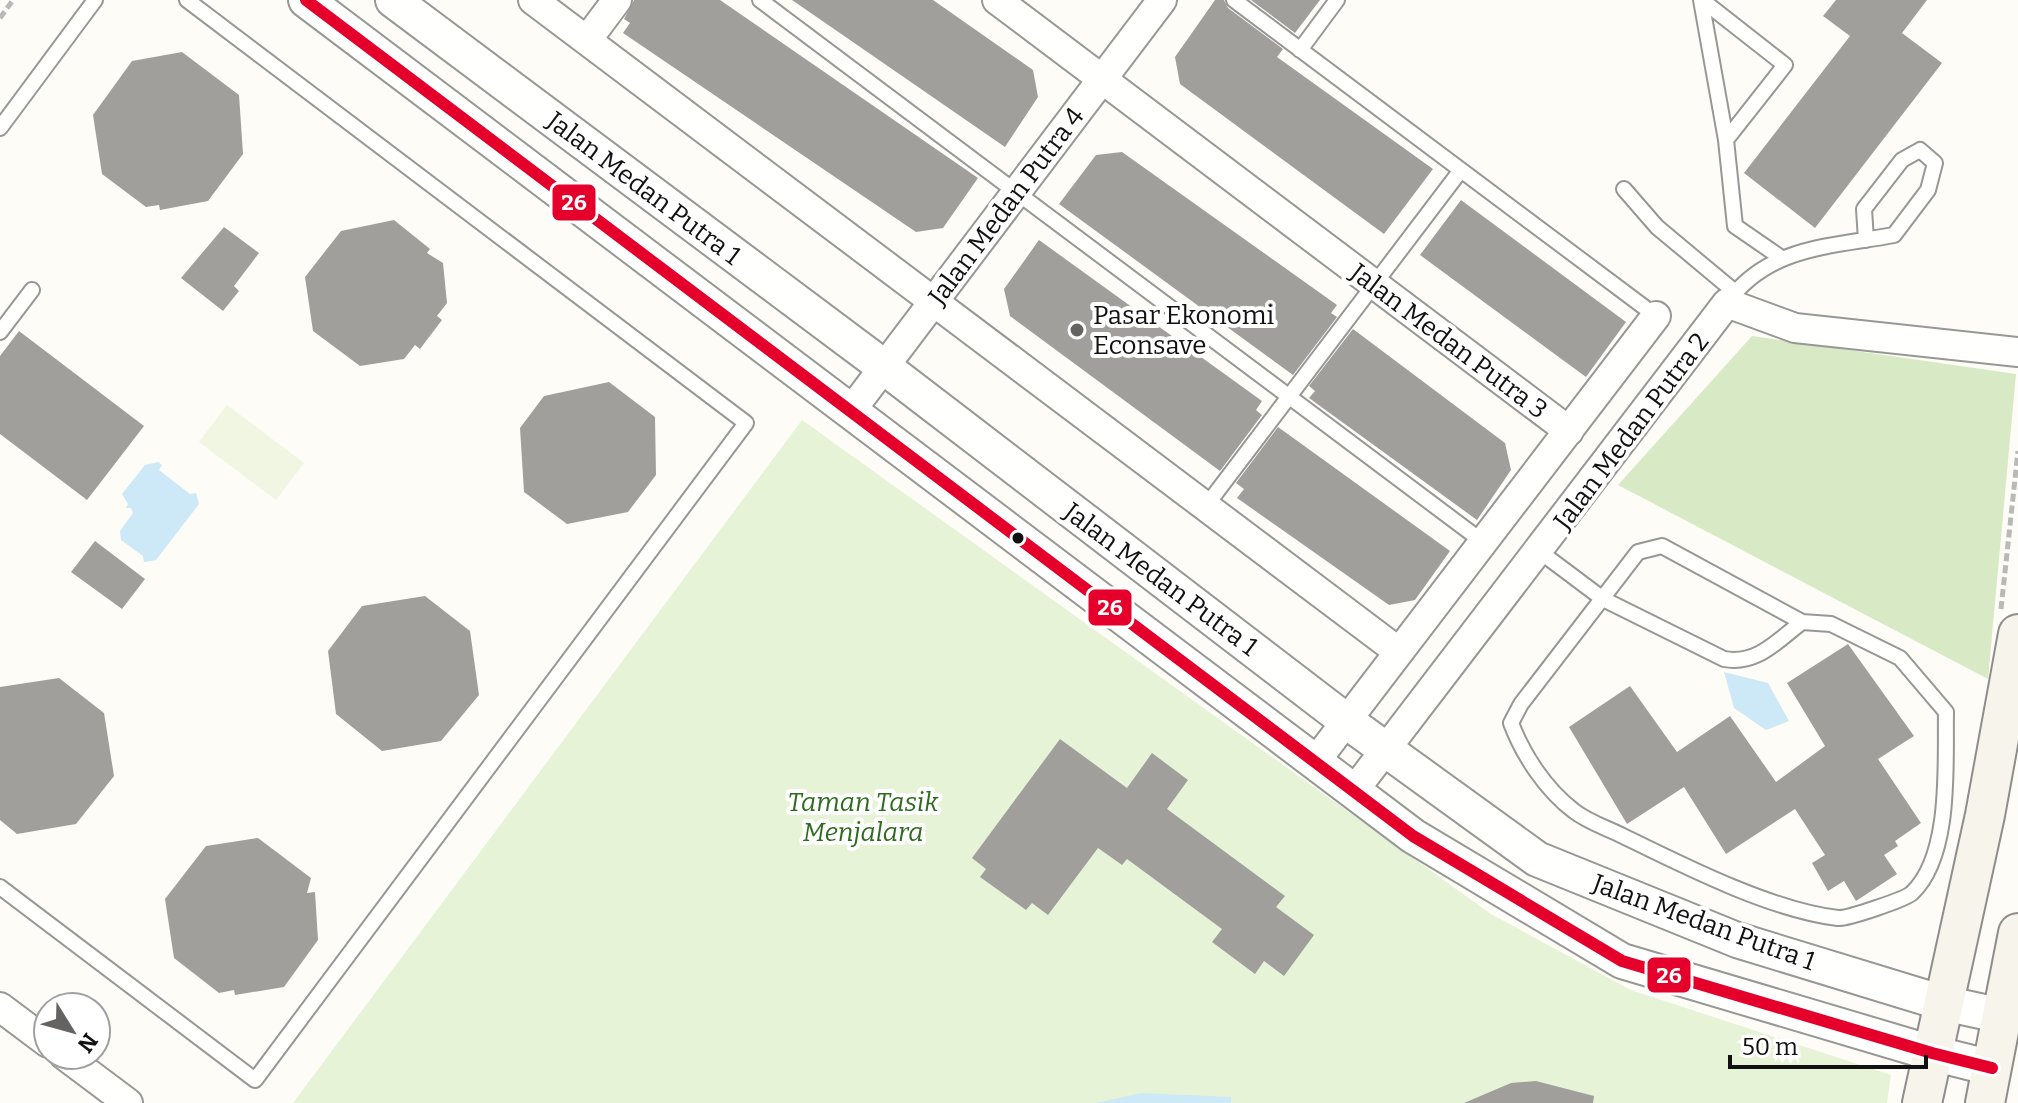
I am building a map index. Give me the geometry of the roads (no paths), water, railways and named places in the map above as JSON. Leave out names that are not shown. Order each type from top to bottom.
[{"type":"main road","points":[[1922,1103],[1985,815],[2018,634]]},
{"type":"main road","points":[[1989,1085],[2018,933]]},
{"type":"street","name":"Jalan Medan Putra 1","points":[[306,0],[1413,836],[1622,961],[1932,1053],[1989,1085]]},
{"type":"street","name":"Jalan Medan Putra 1","points":[[393,0],[884,367],[1345,720],[1537,859],[1737,940],[1943,1003],[2003,1016]]},
{"type":"street","points":[[533,0],[1399,652]]},
{"type":"street","points":[[587,40],[617,0]]},
{"type":"street","name":"Jalan Medan Putra 3","points":[[997,0],[1569,431],[1315,762]]},
{"type":"street","name":"Jalan Medan Putra 4","points":[[850,412],[1162,0]]},
{"type":"street","points":[[1731,298],[1795,328],[2018,352]]},
{"type":"street","name":"Jalan Medan Putra 2","points":[[1353,792],[1731,298]]},
{"type":"street","points":[[1569,431],[1656,316]]},
{"type":"street","points":[[0,1007],[32,1031]]},
{"type":"street","points":[[85,1071],[128,1103]]},
{"type":"lane","points":[[0,128],[95,0]]},
{"type":"lane","points":[[0,887],[255,1080],[746,423],[187,0]]},
{"type":"lane","points":[[760,0],[1483,542]]},
{"type":"lane","points":[[1234,0],[1656,316]]},
{"type":"lane","points":[[1300,50],[1337,0]]},
{"type":"lane","points":[[1701,0],[1785,65],[1726,140]]},
{"type":"lane","points":[[1701,0],[1726,140],[1735,226],[1780,257]]},
{"type":"lane","points":[[1624,189],[1657,227],[1731,298],[1746,279],[1780,257],[1894,235],[1928,190],[1935,163],[1920,150],[1902,160],[1864,209],[1866,240]]},
{"type":"lane","points":[[1206,506],[1461,170]]},
{"type":"lane","points":[[0,332],[32,290]]},
{"type":"lane","points":[[1662,546],[1802,622],[1831,624],[1900,658],[1946,712],[1945,779],[1936,856],[1911,895],[1841,919],[1773,901],[1667,858],[1575,812],[1545,781],[1519,745],[1511,723],[1521,704],[1638,552],[1662,546]]},
{"type":"lane","points":[[1539,551],[1603,599],[1724,659],[1740,662],[1757,657],[1802,622]]},
{"type":"water","points":[[158,462],[162,465],[159,470],[190,494],[196,493],[199,504],[156,560],[144,562],[143,556],[121,540],[120,531],[133,513],[131,508],[126,508],[128,504],[122,494],[145,465]]},
{"type":"water","points":[[1724,672],[1768,683],[1789,721],[1766,730],[1734,708]]},
{"type":"water","points":[[1141,1093],[1231,1097],[1231,1103],[1096,1103]]},
{"type":"place","name":"Pasar Ekonomi Econsave","points":[[1077,330]]},
{"type":"park label","name":"Taman Tasik Menjalara","points":[[863,817]]}]
